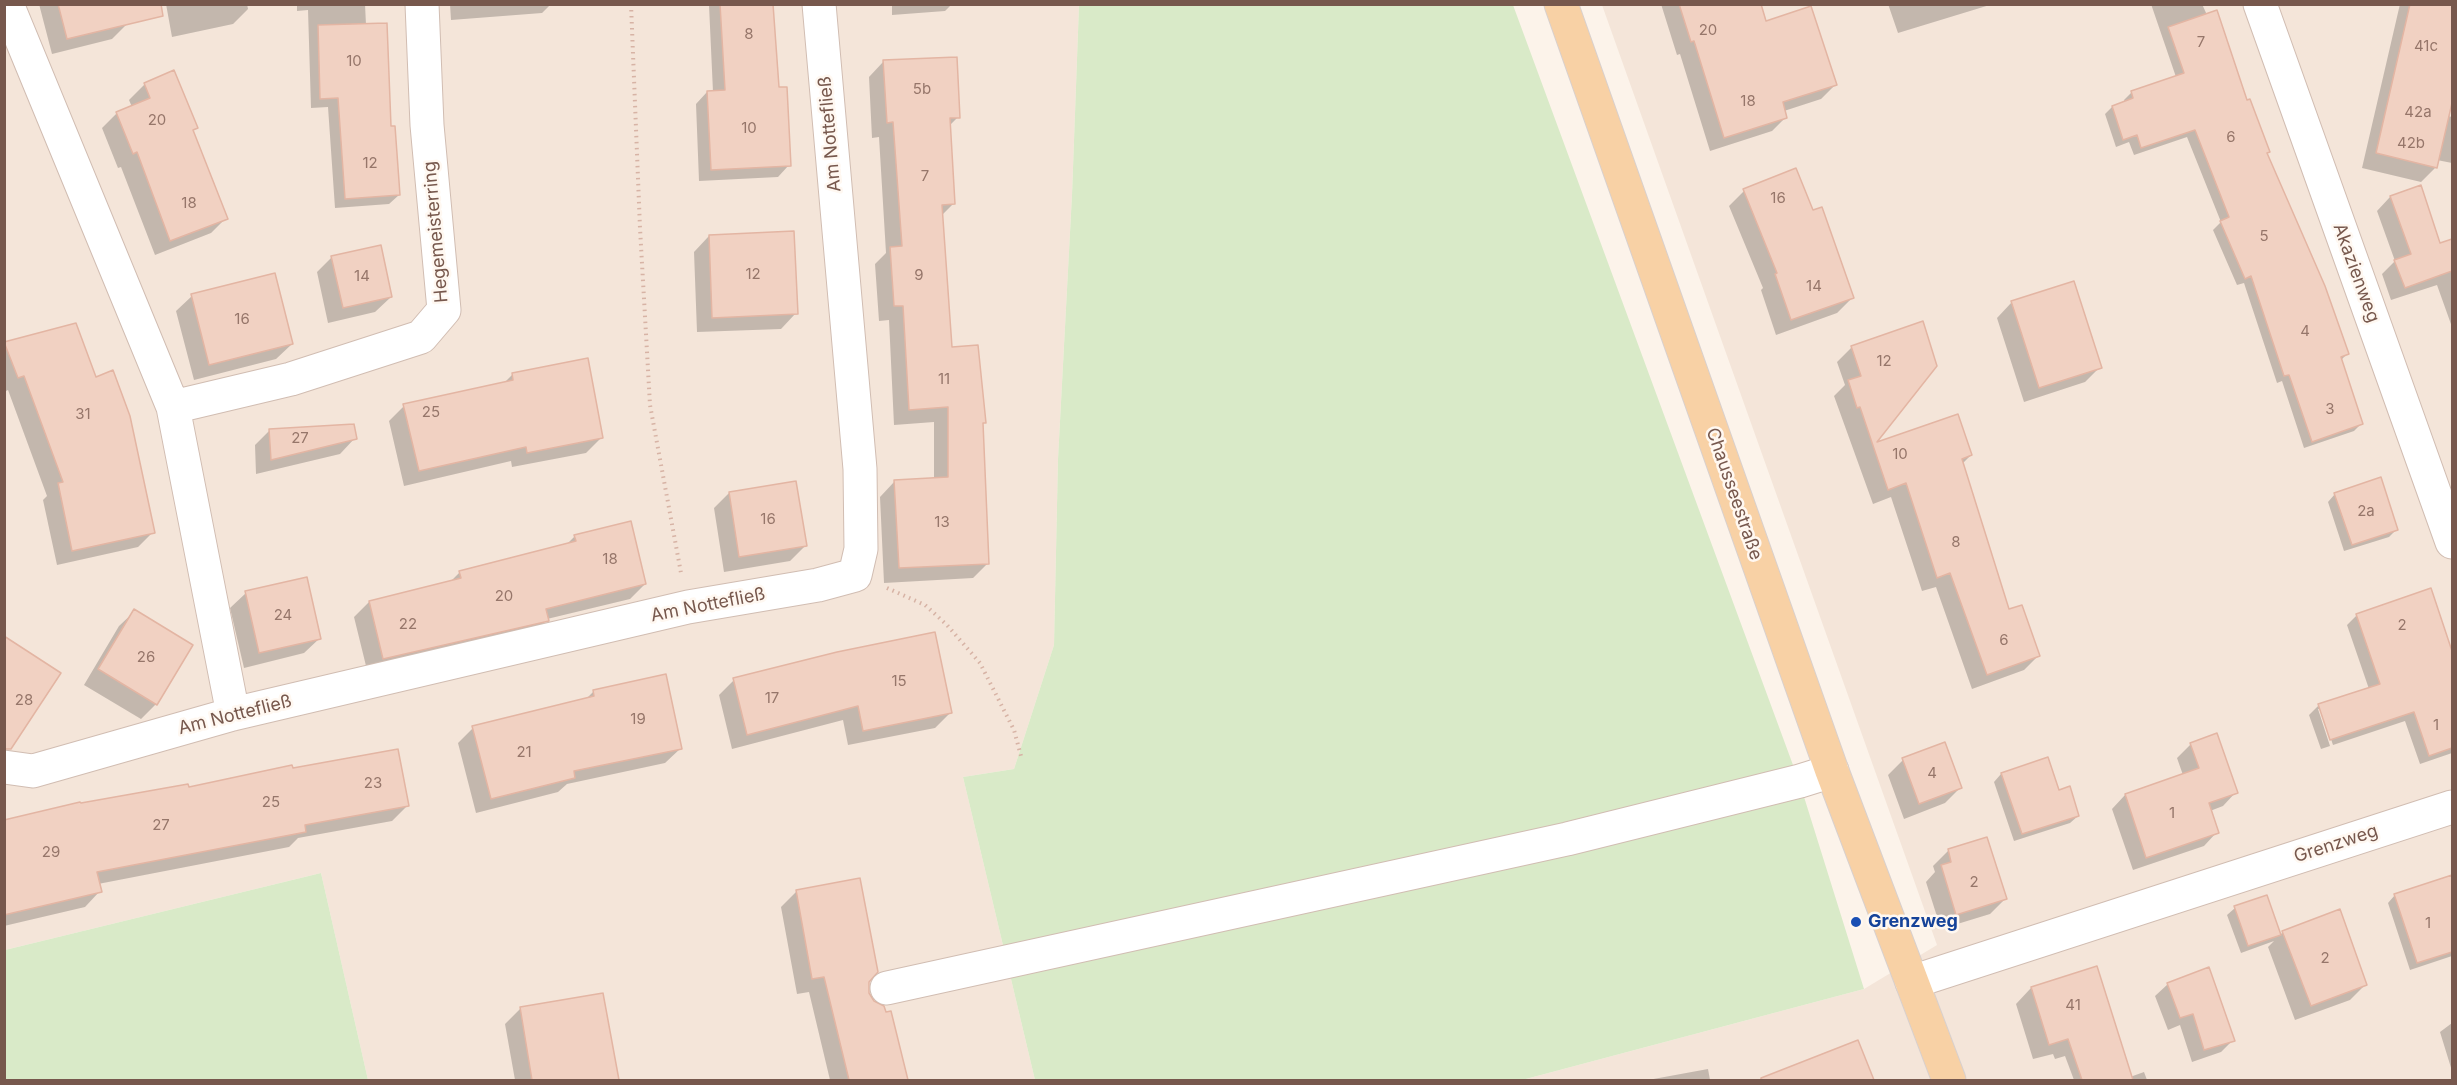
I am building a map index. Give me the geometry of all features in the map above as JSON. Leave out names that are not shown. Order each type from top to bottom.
[{"type":"main road","name":"Chausseestraße","points":[[1561,4],[1832,771],[1949,1080]]},
{"type":"street","points":[[7,4],[173,407],[233,714]]},
{"type":"street","name":"Hegemeisterring","points":[[173,407],[291,379],[421,338],[444,310],[427,125],[422,4]]},
{"type":"street","name":"Am Nottefließ","points":[[4,767],[33,771],[233,714],[688,607],[818,585],[855,575],[861,549],[860,469],[819,4]]},
{"type":"street","name":"Akazienweg","points":[[2260,4],[2452,542]]},
{"type":"street","points":[[887,988],[1567,839],[1789,784],[1832,771]]},
{"type":"street","name":"Grenzweg","points":[[1912,982],[2452,807]]},
{"type":"path","points":[[631,4],[650,405],[688,607]]},
{"type":"path","points":[[855,575],[925,605],[947,625],[980,663],[1014,730],[1021,756]]},
{"type":"shaded area","points":[[5,5],[1079,5],[1058,459],[1054,645],[1014,769],[963,777],[1035,1080],[368,1080],[321,873],[5,950]]},
{"type":"shaded area","points":[[1602,5],[2452,5],[2452,1080],[1522,1080],[1864,989],[1937,945]]},
{"type":"green space","points":[[1079,5],[1513,5],[1800,784],[1864,989],[1522,1080],[1035,1080],[963,777],[1014,769],[1054,645],[1058,459]]},
{"type":"green space","points":[[321,873],[368,1080],[5,1080],[5,950]]},
{"type":"building","points":[[58,4],[161,4],[163,16],[67,39]]},
{"type":"building","points":[[720,4],[773,4],[779,87],[787,87],[791,166],[711,170],[707,91],[725,90]]},
{"type":"building","points":[[1679,4],[1761,4],[1766,21],[1811,6],[1837,85],[1783,102],[1787,118],[1724,138],[1694,41],[1691,42]]},
{"type":"building","points":[[2410,4],[2452,4],[2452,103],[2437,168],[2376,153]]},
{"type":"building","points":[[2217,10],[2247,100],[2250,99],[2270,152],[2267,153],[2325,286],[2349,354],[2341,357],[2363,424],[2312,442],[2289,375],[2284,376],[2251,276],[2245,279],[2220,221],[2229,217],[2195,130],[2141,148],[2137,135],[2123,140],[2112,106],[2133,98],[2131,91],[2184,73],[2168,27]]},
{"type":"building","points":[[387,23],[391,126],[395,126],[400,195],[345,199],[338,98],[320,99],[318,25]]},
{"type":"building","points":[[957,57],[960,118],[950,118],[955,204],[942,205],[952,347],[978,345],[986,423],[983,423],[989,564],[899,568],[894,480],[948,477],[948,407],[909,410],[903,306],[894,306],[890,247],[902,246],[893,122],[887,123],[883,60]]},
{"type":"building","points":[[174,70],[198,128],[193,130],[228,219],[170,241],[137,152],[133,154],[116,112],[150,98],[144,83]]},
{"type":"building","points":[[1796,168],[1813,210],[1822,207],[1854,298],[1791,320],[1775,274],[1777,273],[1743,189]]},
{"type":"building","points":[[2421,185],[2440,243],[2452,239],[2452,271],[2405,288],[2394,260],[2411,254],[2390,196]]},
{"type":"building","points":[[794,231],[798,314],[712,318],[709,235]]},
{"type":"building","points":[[381,245],[392,297],[343,308],[331,256]]},
{"type":"building","points":[[275,273],[293,344],[209,365],[191,294]]},
{"type":"building","points":[[2074,281],[2102,368],[2039,388],[2011,301]]},
{"type":"building","points":[[1923,321],[1937,366],[1877,442],[1958,414],[1972,455],[1962,459],[2009,609],[2022,605],[2040,656],[1987,675],[1950,573],[1937,578],[1906,483],[1888,490],[1860,407],[1857,408],[1848,380],[1861,376],[1851,346]]},
{"type":"building","points":[[76,323],[96,377],[113,370],[130,416],[155,533],[72,551],[58,483],[63,482],[24,376],[18,378],[4,342]]},
{"type":"building","points":[[588,358],[603,438],[527,453],[526,447],[419,471],[403,404],[513,380],[512,373]]},
{"type":"building","points":[[354,424],[357,439],[271,460],[269,429]]},
{"type":"building","points":[[2381,477],[2398,530],[2352,545],[2334,493]]},
{"type":"building","points":[[796,481],[807,546],[739,557],[729,492]]},
{"type":"building","points":[[631,521],[646,584],[546,609],[549,621],[383,659],[369,601],[461,578],[459,571],[576,541],[574,535]]},
{"type":"building","points":[[307,577],[321,639],[259,653],[245,591]]},
{"type":"building","points":[[2431,588],[2452,651],[2452,748],[2429,756],[2414,712],[2330,740],[2318,704],[2380,684],[2356,614]]},
{"type":"building","points":[[134,609],[193,645],[157,705],[98,669]]},
{"type":"building","points":[[935,632],[952,713],[863,731],[858,706],[747,735],[733,678],[837,652]]},
{"type":"building","points":[[4,636],[61,673],[11,749],[4,749]]},
{"type":"building","points":[[666,674],[682,749],[574,771],[575,778],[491,799],[472,726],[594,696],[593,690]]},
{"type":"building","points":[[2217,733],[2238,793],[2209,803],[2219,833],[2146,858],[2125,794],[2199,768],[2190,743]]},
{"type":"building","points":[[1945,742],[1962,788],[1919,804],[1902,758]]},
{"type":"building","points":[[398,749],[409,806],[305,825],[306,832],[97,872],[102,892],[4,915],[4,820],[80,802],[188,784],[189,787],[292,765],[293,768]]},
{"type":"building","points":[[2048,757],[2059,790],[2070,786],[2079,816],[2022,834],[2001,773]]},
{"type":"building","points":[[1987,837],[2007,899],[1956,915],[1941,865],[1951,862],[1948,849]]},
{"type":"building","points":[[2452,875],[2452,952],[2417,963],[2394,894]]},
{"type":"building","points":[[860,878],[878,972],[869,982],[869,993],[874,1001],[884,1006],[886,1012],[891,1011],[908,1080],[849,1080],[824,977],[812,979],[796,890]]},
{"type":"building","points":[[2267,895],[2281,935],[2248,946],[2234,906]]},
{"type":"building","points":[[2340,909],[2367,985],[2311,1006],[2282,931]]},
{"type":"building","points":[[2097,966],[2133,1080],[2082,1080],[2068,1039],[2049,1045],[2031,987]]},
{"type":"building","points":[[2209,967],[2235,1041],[2204,1050],[2193,1014],[2180,1018],[2167,983]]},
{"type":"building","points":[[603,993],[619,1080],[532,1080],[520,1007]]},
{"type":"building","points":[[1858,1040],[1874,1080],[1761,1080],[1761,1078]]},
{"type":"place","name":"Grenzweg","points":[[1856,922]]}]
